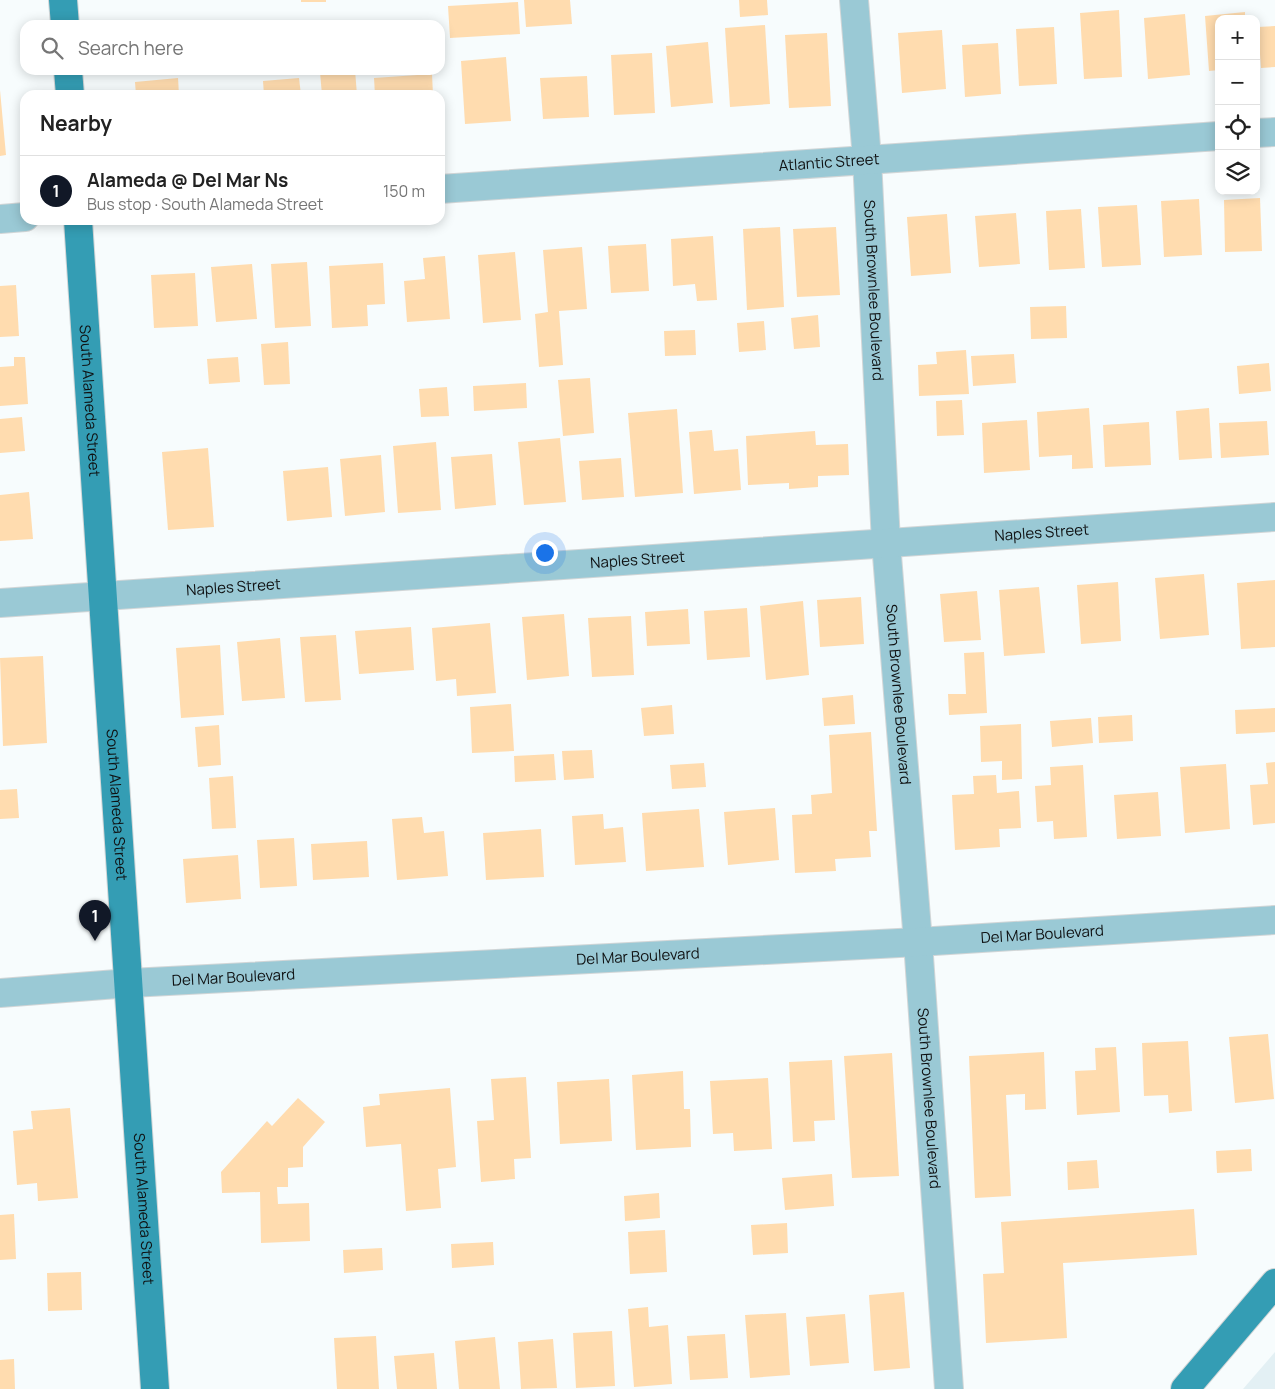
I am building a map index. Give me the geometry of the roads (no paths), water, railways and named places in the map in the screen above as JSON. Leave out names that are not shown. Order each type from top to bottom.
[{"type":"main road","points":[[63,0],[65,20]]},
{"type":"main road","points":[[68,75],[70,90]]},
{"type":"main road","name":"South Alameda Street","points":[[78,225],[101,596],[130,983],[155,1389]]},
{"type":"main road","points":[[1185,1389],[1275,1283]]},
{"type":"street","name":"South Brownlee Boulevard","points":[[854,0],[867,160],[886,543],[918,942],[950,1389]]},
{"type":"street","points":[[1260,133],[1275,132]]},
{"type":"street","name":"Atlantic Street","points":[[445,189],[1215,136]]},
{"type":"street","points":[[0,219],[20,217]]},
{"type":"street","name":"Naples Street","points":[[0,603],[1275,517]]},
{"type":"street","name":"Del Mar Boulevard","points":[[0,993],[130,983],[918,942],[1275,920]]},
{"type":"place","name":"Alameda @ Del Mar Ns","points":[[95,941]]}]
